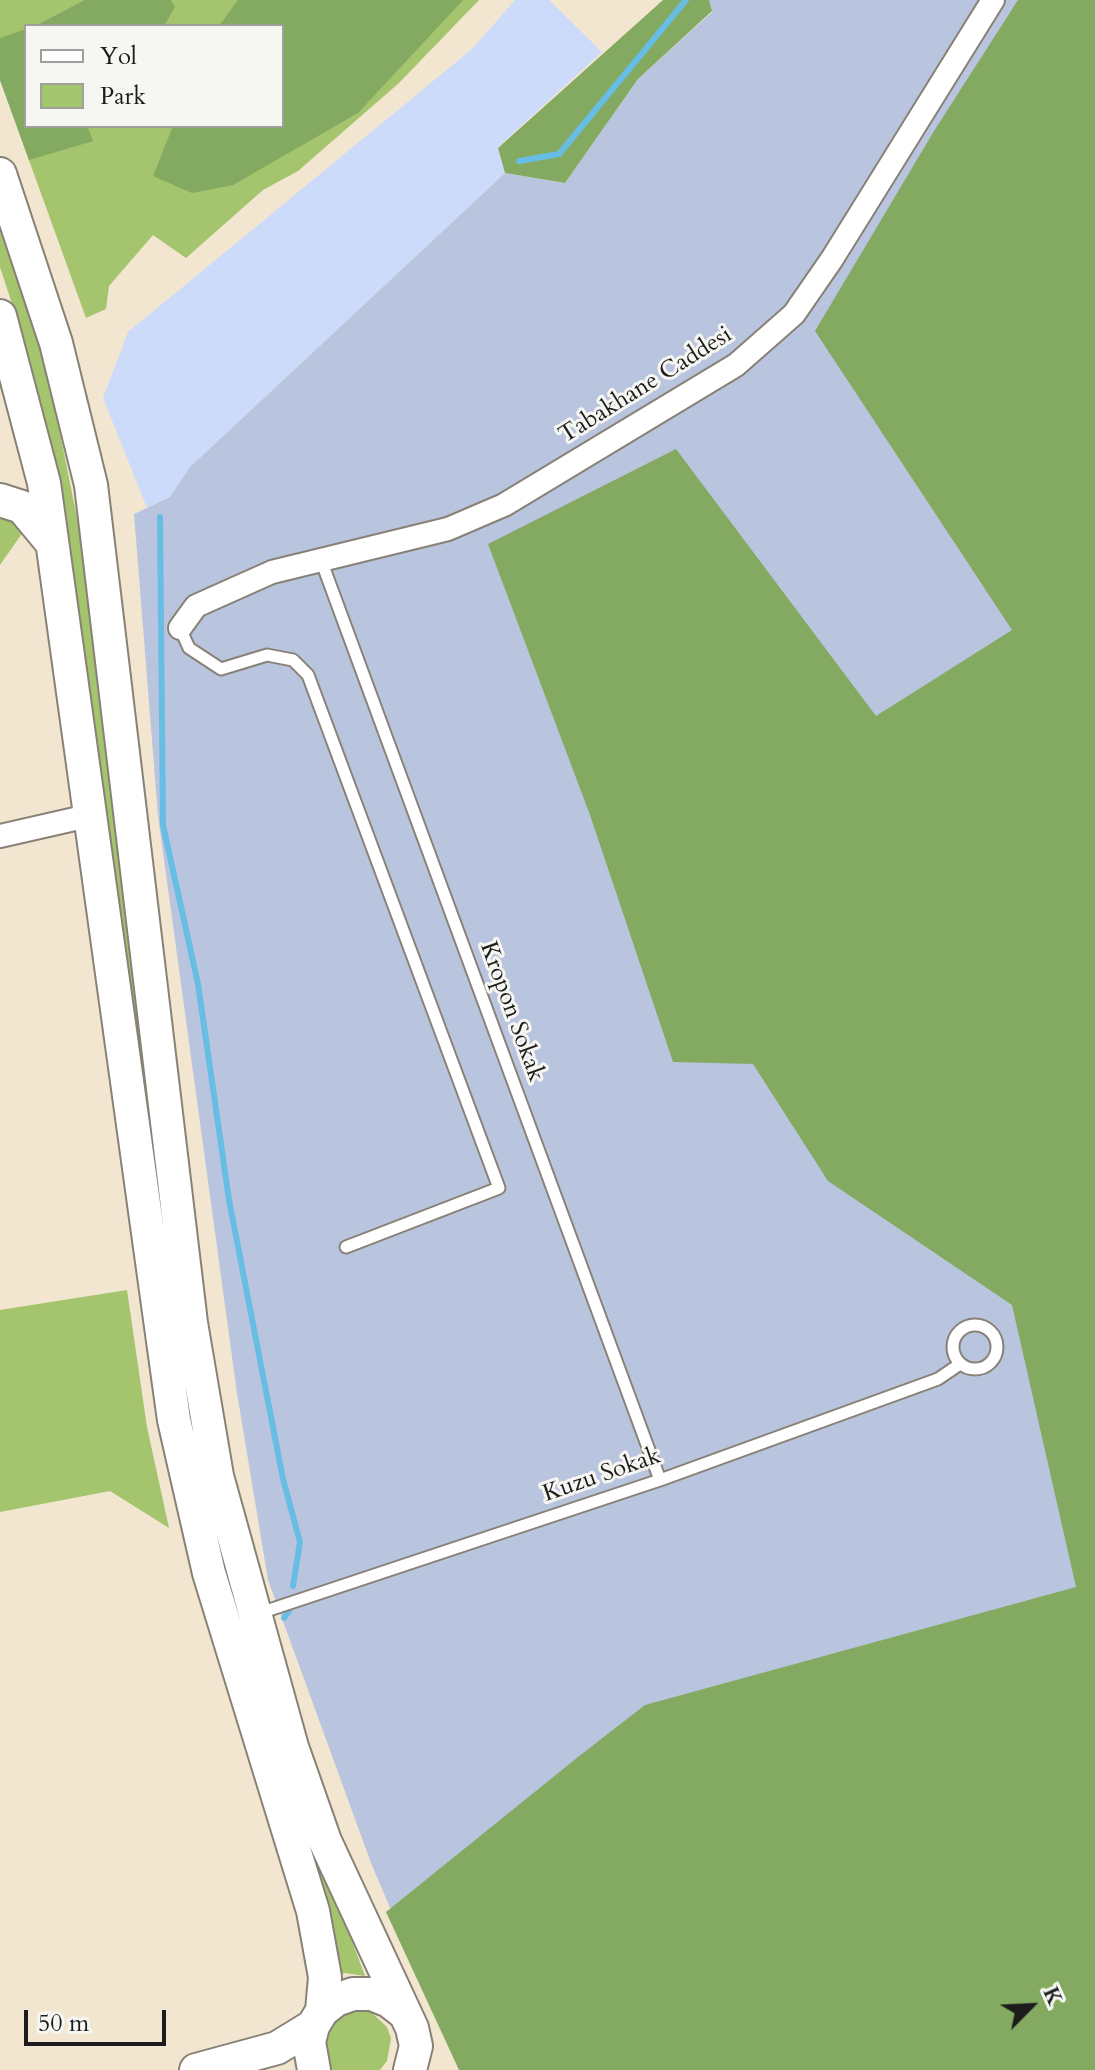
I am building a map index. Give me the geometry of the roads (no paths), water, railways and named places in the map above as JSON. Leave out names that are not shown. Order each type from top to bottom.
[{"type":"main road","points":[[0,174],[56,343],[91,485],[191,1323],[217,1476],[252,1616],[292,1747],[325,1841],[412,2028],[417,2062]]},
{"type":"main road","points":[[0,316],[44,483],[174,1420],[209,1573],[313,1911],[325,1977],[318,2019],[309,2042],[314,2070]]},
{"type":"main road","points":[[0,500],[17,486],[35,448]]},
{"type":"main road","points":[[0,500],[22,507],[52,542]]},
{"type":"main road","points":[[196,2070],[277,2048],[318,2019],[336,2000],[353,1994],[372,1994],[389,2001],[403,2012]]},
{"type":"street","name":"Tabakhane Caddesi","points":[[180,628],[196,606],[272,572],[448,529],[504,505],[736,365],[794,314],[832,259],[993,0]]},
{"type":"street","points":[[0,836],[88,816]]},
{"type":"lane","name":"Kropon Sokak","points":[[321,560],[660,1480]]},
{"type":"lane","points":[[180,628],[189,648],[221,669],[267,655],[293,660],[308,675],[499,1188],[346,1247]]},
{"type":"lane","points":[[970,1324],[991,1331],[996,1352],[988,1364],[974,1369],[960,1364],[953,1352],[958,1331],[970,1324]]},
{"type":"lane","name":"Kuzu Sokak","points":[[252,1616],[660,1480],[938,1379],[960,1364]]},
{"type":"waterway","points":[[519,161],[559,154],[686,0]]},
{"type":"waterway","points":[[160,517],[163,825],[198,984],[229,1200],[283,1479],[300,1542],[293,1586]]},
{"type":"waterway","points":[[284,1618],[289,1611]]}]
